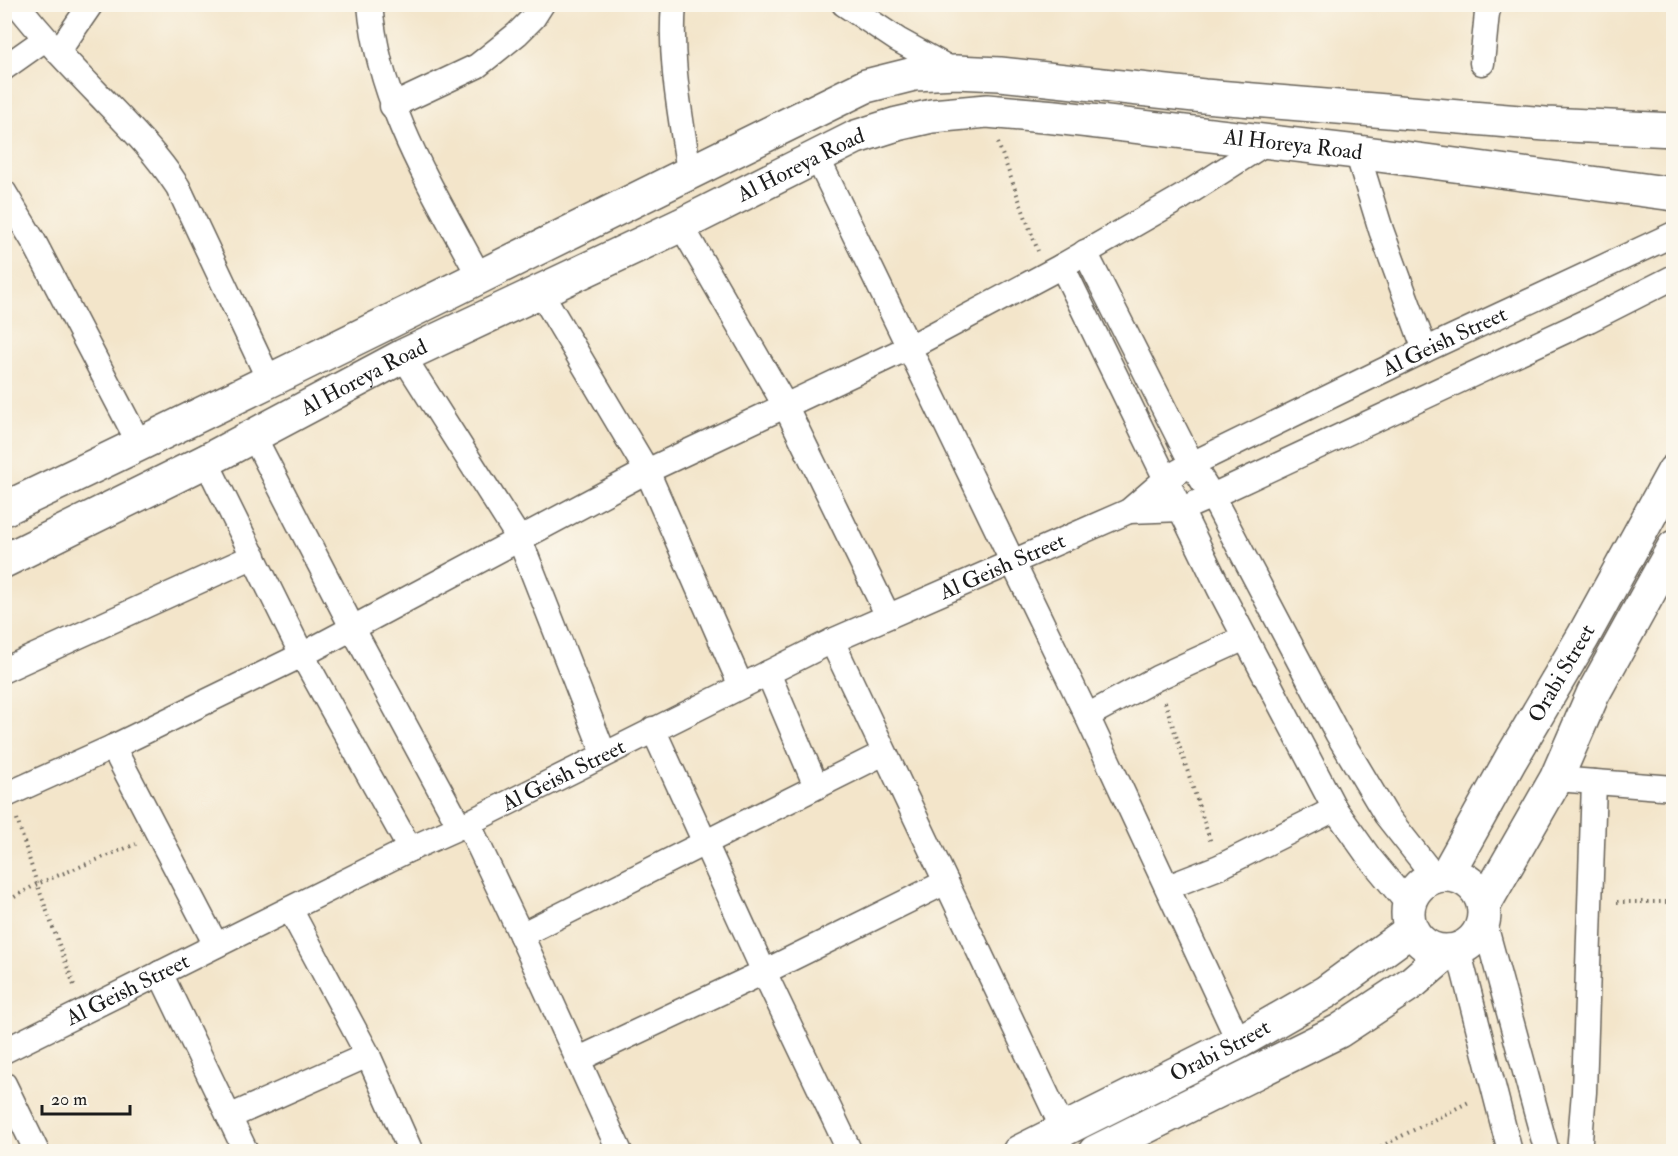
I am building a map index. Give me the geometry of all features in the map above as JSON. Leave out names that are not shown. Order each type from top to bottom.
[{"type":"main road","name":"Al Horeya Road","points":[[4,509],[270,382],[688,172],[866,86],[914,74],[956,72],[1000,74],[1204,96],[1546,124],[1674,130]]},
{"type":"main road","name":"Al Horeya Road","points":[[4,561],[206,461],[404,356],[681,225],[856,137],[932,116],[987,111],[1269,141],[1674,194]]},
{"type":"main road","name":"Orabi Street","points":[[1440,875],[1583,638],[1674,471]]},
{"type":"main road","name":"Orabi Street","points":[[1484,913],[1556,779],[1593,694],[1674,547]]},
{"type":"main road","points":[[1440,875],[1463,879],[1471,884],[1477,890],[1484,913],[1475,938],[1467,945],[1453,950],[1431,948],[1423,944],[1410,917],[1415,888],[1440,875]]},
{"type":"main road","name":"Orabi Street","points":[[1018,1152],[1239,1042],[1326,992],[1410,917]]},
{"type":"main road","name":"Orabi Street","points":[[1095,1152],[1339,1031],[1413,982],[1453,950]]},
{"type":"street","points":[[17,4],[52,46],[146,143],[164,166],[178,187],[270,382]]},
{"type":"street","points":[[4,68],[52,46],[91,4]]},
{"type":"street","points":[[370,4],[378,54],[392,106],[422,170],[479,276]]},
{"type":"street","points":[[392,106],[477,66],[518,34],[542,4]]},
{"type":"street","points":[[674,4],[672,29],[676,82],[688,172]]},
{"type":"street","points":[[844,4],[891,36],[956,72]]},
{"type":"street","points":[[1482,63],[1490,4]]},
{"type":"street","points":[[7,795],[113,747],[353,629],[648,471],[910,347],[1054,270],[1182,196],[1269,141]]},
{"type":"street","points":[[1357,152],[1381,230],[1425,350]]},
{"type":"street","points":[[817,157],[1087,716],[1239,1042]]},
{"type":"street","points":[[4,192],[34,242],[140,445]]},
{"type":"street","points":[[681,225],[786,407],[888,616]]},
{"type":"street","name":"Al Geish Street","points":[[4,1051],[832,641],[1130,512],[1167,478],[1192,464],[1425,350],[1674,234]]},
{"type":"street","points":[[1085,252],[1192,464],[1212,496],[1337,733],[1386,815],[1440,875]]},
{"type":"street","points":[[1054,270],[1167,478],[1245,638],[1335,809],[1410,917]]},
{"type":"street","name":"Al Geish Street","points":[[1130,512],[1182,509],[1618,306],[1674,277]]},
{"type":"street","points":[[540,291],[648,471],[741,686]]},
{"type":"street","points":[[404,356],[520,540],[604,754]]},
{"type":"street","points":[[253,435],[353,629],[464,825],[521,935],[620,1152]]},
{"type":"street","points":[[206,461],[302,654],[410,849]]},
{"type":"street","points":[[4,670],[254,556]]},
{"type":"street","points":[[1087,716],[1157,678],[1245,638]]},
{"type":"street","points":[[832,641],[1063,1129]]},
{"type":"street","points":[[768,673],[816,786]]},
{"type":"street","points":[[653,729],[764,972],[850,1152]]},
{"type":"street","points":[[113,747],[216,945]]},
{"type":"street","points":[[521,935],[884,753]]},
{"type":"street","points":[[1556,779],[1674,788]]},
{"type":"street","points":[[1579,1152],[1584,1092],[1594,782]]},
{"type":"street","points":[[1168,887],[1219,867],[1335,809]]},
{"type":"street","points":[[579,1059],[764,972],[946,882]]},
{"type":"street","points":[[290,909],[368,1055],[411,1152]]},
{"type":"street","points":[[1484,913],[1547,1152]]},
{"type":"street","points":[[1453,950],[1510,1152]]},
{"type":"street","points":[[160,973],[246,1152]]},
{"type":"street","points":[[229,1117],[368,1055]]},
{"type":"street","points":[[4,1084],[37,1152]]},
{"type":"path","points":[[987,111],[1054,270]]},
{"type":"path","points":[[1157,678],[1219,867]]},
{"type":"path","points":[[7,795],[83,1011]]},
{"type":"path","points":[[4,903],[37,885],[159,834]]},
{"type":"path","points":[[1591,902],[1674,902]]},
{"type":"path","points":[[1370,1152],[1494,1090]]}]
